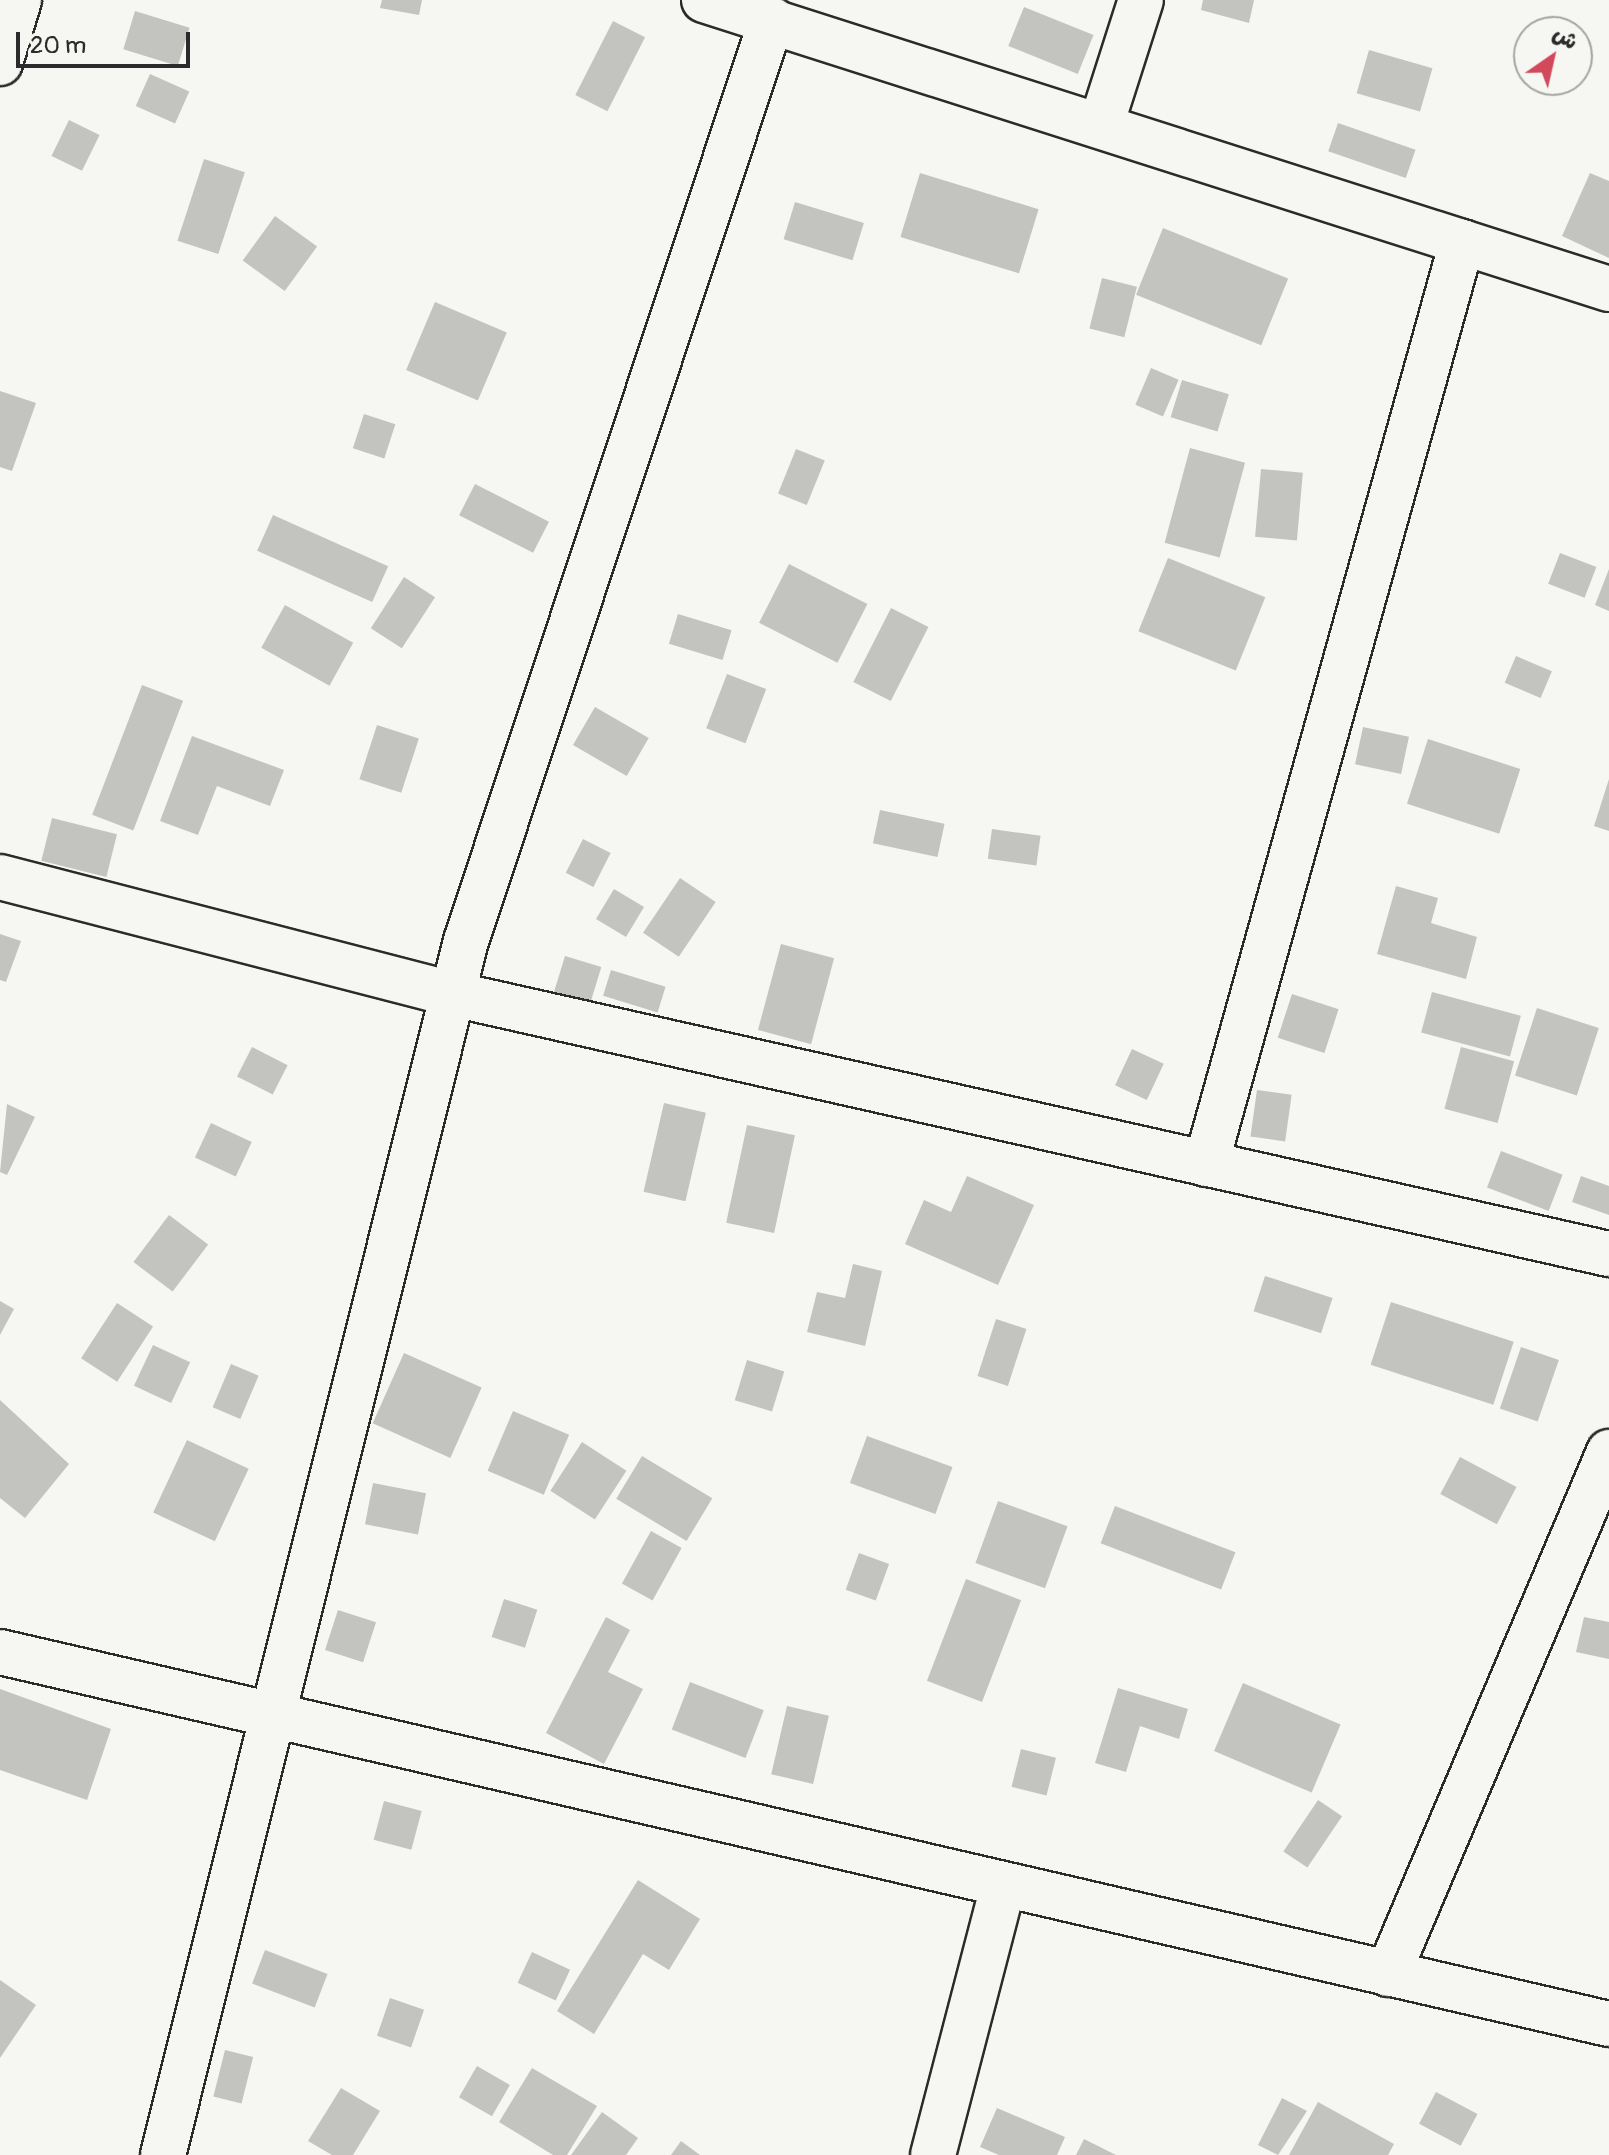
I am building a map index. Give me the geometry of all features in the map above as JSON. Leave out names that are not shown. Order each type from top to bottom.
[{"type":"street","points":[[0,63],[19,0]]},
{"type":"street","points":[[704,0],[772,19],[1609,289]]},
{"type":"street","points":[[1101,125],[1141,0]]},
{"type":"street","points":[[163,2155],[453,994],[772,19]]},
{"type":"street","points":[[1206,1164],[1462,242]]},
{"type":"street","points":[[0,877],[453,994],[1609,1254]]},
{"type":"street","points":[[1388,1974],[1609,1452]]},
{"type":"street","points":[[0,1652],[1003,1887],[1609,2024]]},
{"type":"street","points":[[933,2155],[1003,1887]]},
{"type":"building","points":[[382,0],[422,0],[419,15],[380,8]]},
{"type":"building","points":[[1203,0],[1254,0],[1249,23],[1201,10]]},
{"type":"building","points":[[1024,7],[1094,35],[1078,74],[1008,46]]},
{"type":"building","points":[[135,11],[190,28],[178,66],[123,49]]},
{"type":"building","points":[[613,21],[645,37],[607,111],[575,95]]},
{"type":"building","points":[[1369,50],[1432,68],[1420,111],[1357,93]]},
{"type":"building","points":[[150,74],[189,91],[175,123],[136,106]]},
{"type":"building","points":[[69,120],[100,135],[82,171],[51,156]]},
{"type":"building","points":[[1338,123],[1416,150],[1406,178],[1328,151]]},
{"type":"building","points":[[204,159],[245,172],[218,254],[177,241]]},
{"type":"building","points":[[920,173],[1039,209],[1019,273],[900,237]]},
{"type":"building","points":[[1590,173],[1609,181],[1609,258],[1562,236]]},
{"type":"building","points":[[795,202],[864,223],[852,260],[784,239]]},
{"type":"building","points":[[275,216],[317,247],[285,291],[243,260]]},
{"type":"building","points":[[1163,228],[1288,279],[1261,345],[1136,295]]},
{"type":"building","points":[[1102,278],[1137,287],[1124,337],[1089,328]]},
{"type":"building","points":[[435,302],[507,332],[478,401],[406,370]]},
{"type":"building","points":[[1151,368],[1179,380],[1163,417],[1135,405]]},
{"type":"building","points":[[1182,380],[1229,394],[1217,432],[1171,417]]},
{"type":"building","points":[[0,391],[36,403],[12,471],[0,467]]},
{"type":"building","points":[[364,414],[395,424],[384,458],[353,448]]},
{"type":"building","points":[[1190,448],[1245,463],[1220,557],[1165,543]]},
{"type":"building","points":[[796,449],[825,461],[807,505],[778,494]]},
{"type":"building","points":[[1261,469],[1303,473],[1297,540],[1255,537]]},
{"type":"building","points":[[475,484],[549,522],[533,553],[459,515]]},
{"type":"building","points":[[273,515],[388,566],[372,602],[257,551]]},
{"type":"building","points":[[1560,553],[1596,567],[1585,598],[1548,584]]},
{"type":"building","points":[[1168,558],[1265,597],[1236,671],[1138,631]]},
{"type":"building","points":[[789,564],[867,604],[837,663],[759,623]]},
{"type":"building","points":[[1609,569],[1609,611],[1595,605]]},
{"type":"building","points":[[404,577],[435,597],[402,648],[371,628]]},
{"type":"building","points":[[285,605],[353,643],[329,686],[261,648]]},
{"type":"building","points":[[891,608],[928,627],[891,701],[853,682]]},
{"type":"building","points":[[678,614],[732,630],[722,660],[669,644]]},
{"type":"building","points":[[1516,656],[1552,671],[1541,698],[1505,683]]},
{"type":"building","points":[[727,674],[766,689],[745,743],[706,728]]},
{"type":"building","points":[[142,685],[183,701],[133,831],[92,815]]},
{"type":"building","points":[[595,707],[649,738],[627,776],[573,745]]},
{"type":"building","points":[[377,725],[419,739],[401,793],[359,779]]},
{"type":"building","points":[[1363,727],[1409,737],[1401,774],[1355,764]]},
{"type":"building","points":[[192,736],[284,770],[270,806],[217,786],[198,835],[160,821]]},
{"type":"building","points":[[1428,739],[1520,769],[1499,834],[1407,804]]},
{"type":"building","points":[[1609,779],[1609,831],[1594,826]]},
{"type":"building","points":[[880,810],[945,824],[937,857],[873,843]]},
{"type":"building","points":[[52,818],[117,834],[106,877],[41,861]]},
{"type":"building","points":[[992,829],[1041,836],[1036,866],[988,859]]},
{"type":"building","points":[[583,839],[611,853],[593,887],[566,873]]},
{"type":"building","points":[[680,878],[716,902],[679,957],[643,933]]},
{"type":"building","points":[[1396,886],[1438,898],[1431,923],[1477,937],[1466,979],[1377,954]]},
{"type":"building","points":[[614,889],[644,907],[626,937],[596,919]]},
{"type":"building","points":[[0,934],[21,941],[6,982],[0,980]]},
{"type":"building","points":[[781,944],[834,958],[811,1044],[758,1030]]},
{"type":"building","points":[[565,956],[601,967],[590,1005],[553,994]]},
{"type":"building","points":[[611,970],[666,987],[658,1012],[603,996]]},
{"type":"building","points":[[1432,992],[1521,1016],[1510,1056],[1421,1033]]},
{"type":"building","points":[[1292,994],[1339,1009],[1324,1053],[1278,1038]]},
{"type":"building","points":[[1537,1008],[1599,1028],[1577,1096],[1515,1076]]},
{"type":"building","points":[[252,1047],[288,1065],[273,1095],[237,1076]]},
{"type":"building","points":[[1461,1047],[1514,1061],[1498,1123],[1444,1109]]},
{"type":"building","points":[[1132,1049],[1164,1064],[1147,1100],[1115,1085]]},
{"type":"building","points":[[1257,1090],[1292,1095],[1285,1141],[1250,1137]]},
{"type":"building","points":[[664,1103],[706,1113],[685,1201],[644,1192]]},
{"type":"building","points":[[7,1104],[35,1117],[7,1175],[0,1172]]},
{"type":"building","points":[[211,1123],[252,1142],[236,1176],[195,1157]]},
{"type":"building","points":[[747,1125],[795,1135],[774,1233],[726,1223]]},
{"type":"building","points":[[1501,1151],[1563,1175],[1549,1211],[1487,1187]]},
{"type":"building","points":[[967,1176],[1034,1205],[998,1285],[905,1244],[924,1200],[951,1212]]},
{"type":"building","points":[[1581,1176],[1609,1186],[1609,1215],[1572,1202]]},
{"type":"building","points":[[169,1215],[208,1244],[173,1292],[133,1262]]},
{"type":"building","points":[[853,1264],[882,1271],[865,1346],[807,1332],[817,1292],[845,1298]]},
{"type":"building","points":[[1265,1276],[1333,1298],[1321,1333],[1254,1311]]},
{"type":"building","points":[[0,1301],[14,1309],[0,1335]]},
{"type":"building","points":[[1391,1302],[1514,1342],[1493,1405],[1371,1365]]},
{"type":"building","points":[[117,1303],[153,1326],[117,1382],[81,1358]]},
{"type":"building","points":[[996,1319],[1026,1329],[1008,1386],[977,1376]]},
{"type":"building","points":[[153,1345],[190,1362],[171,1403],[134,1386]]},
{"type":"building","points":[[1521,1347],[1559,1360],[1538,1421],[1500,1408]]},
{"type":"building","points":[[404,1353],[482,1388],[450,1458],[373,1423]]},
{"type":"building","points":[[747,1360],[784,1371],[772,1412],[735,1400]]},
{"type":"building","points":[[231,1364],[259,1376],[240,1419],[213,1407]]},
{"type":"building","points":[[0,1400],[69,1464],[25,1518],[0,1498]]},
{"type":"building","points":[[513,1411],[569,1435],[544,1495],[488,1471]]},
{"type":"building","points":[[867,1436],[953,1467],[935,1514],[850,1483]]},
{"type":"building","points":[[187,1440],[249,1469],[215,1541],[153,1513]]},
{"type":"building","points":[[582,1442],[626,1471],[595,1520],[550,1491]]},
{"type":"building","points":[[642,1456],[712,1498],[687,1541],[616,1499]]},
{"type":"building","points":[[1460,1457],[1517,1487],[1497,1524],[1440,1494]]},
{"type":"building","points":[[373,1483],[426,1493],[418,1535],[365,1524]]},
{"type":"building","points":[[998,1501],[1068,1526],[1045,1588],[975,1563]]},
{"type":"building","points":[[1115,1506],[1235,1552],[1221,1590],[1101,1543]]},
{"type":"building","points":[[651,1531],[682,1548],[653,1600],[622,1583]]},
{"type":"building","points":[[859,1553],[889,1564],[876,1601],[846,1590]]},
{"type":"building","points":[[966,1579],[1021,1600],[982,1702],[927,1681]]},
{"type":"building","points":[[504,1599],[537,1610],[525,1648],[492,1637]]},
{"type":"building","points":[[338,1610],[376,1622],[363,1662],[325,1650]]},
{"type":"building","points":[[606,1617],[630,1630],[608,1672],[643,1689],[604,1764],[546,1733]]},
{"type":"building","points":[[1584,1617],[1609,1622],[1609,1659],[1576,1652]]},
{"type":"building","points":[[690,1682],[764,1710],[745,1758],[672,1730]]},
{"type":"building","points":[[1243,1683],[1341,1724],[1312,1793],[1214,1751]]},
{"type":"building","points":[[1118,1688],[1188,1709],[1179,1739],[1140,1726],[1126,1772],[1095,1763]]},
{"type":"building","points":[[0,1689],[111,1729],[87,1800],[0,1770]]},
{"type":"building","points":[[787,1706],[829,1716],[813,1784],[771,1774]]},
{"type":"building","points":[[1021,1749],[1056,1758],[1046,1796],[1012,1787]]},
{"type":"building","points":[[1318,1800],[1342,1816],[1307,1868],[1283,1851]]},
{"type":"building","points":[[384,1801],[422,1811],[411,1850],[374,1840]]},
{"type":"building","points":[[638,1880],[700,1919],[669,1970],[643,1954],[594,2034],[557,2011]]},
{"type":"building","points":[[265,1950],[328,1974],[315,2008],[252,1984]]},
{"type":"building","points":[[532,1952],[570,1970],[556,2001],[518,1983]]},
{"type":"building","points":[[0,1980],[36,2005],[0,2058]]},
{"type":"building","points":[[390,1998],[424,2010],[411,2048],[377,2036]]},
{"type":"building","points":[[225,2050],[253,2057],[242,2104],[213,2097]]},
{"type":"building","points":[[477,2066],[510,2085],[492,2116],[459,2097]]},
{"type":"building","points":[[532,2068],[597,2106],[567,2155],[553,2155],[499,2122]]},
{"type":"building","points":[[341,2088],[380,2111],[353,2155],[332,2155],[308,2141]]},
{"type":"building","points":[[1436,2092],[1477,2114],[1461,2146],[1419,2124]]},
{"type":"building","points":[[1282,2098],[1307,2111],[1278,2155],[1258,2145]]},
{"type":"building","points":[[1318,2102],[1394,2144],[1388,2155],[1289,2155]]},
{"type":"building","points":[[997,2108],[1065,2137],[1057,2155],[999,2155],[980,2147]]},
{"type":"building","points":[[602,2112],[638,2138],[626,2155],[571,2155]]},
{"type":"building","points":[[1084,2139],[1116,2155],[1076,2155]]},
{"type":"building","points":[[681,2141],[700,2155],[671,2155]]}]
